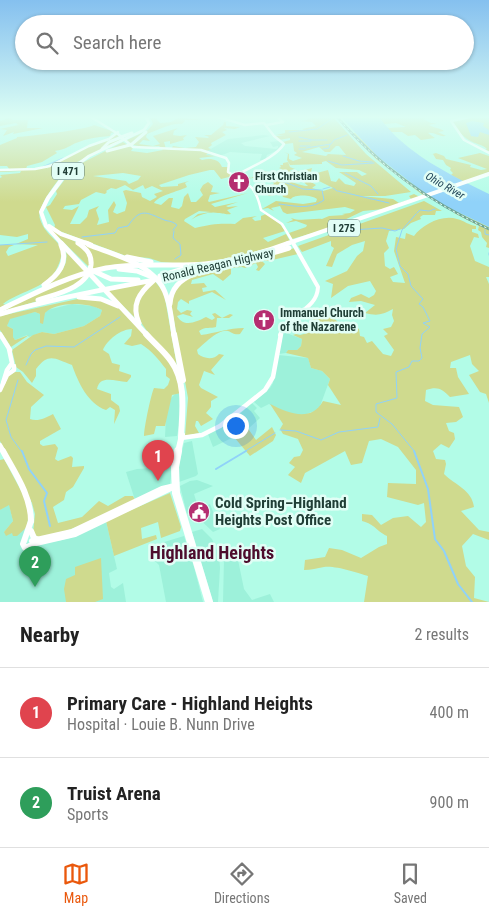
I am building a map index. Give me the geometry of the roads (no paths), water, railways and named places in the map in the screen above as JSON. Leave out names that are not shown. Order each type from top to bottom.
[{"type":"highway","name":"I 471","points":[[89,245],[61,234],[46,222],[45,207],[66,175],[107,145]]},
{"type":"highway","points":[[91,157],[109,150],[129,146]]},
{"type":"highway","name":"I 471","points":[[75,258],[42,220],[41,212],[43,205],[66,172],[91,157]]},
{"type":"highway","name":"Ronald Reagan Highway","points":[[0,314],[41,302],[149,282],[164,276],[264,256],[487,176]]},
{"type":"highway","name":"Ronald Reagan Highway","points":[[416,201],[460,188],[487,176]]},
{"type":"highway","points":[[0,314],[64,292],[86,275],[91,263],[90,255],[84,247],[61,234]]},
{"type":"highway","points":[[19,300],[47,284],[62,268],[65,254],[55,236]]},
{"type":"highway","points":[[89,245],[132,259],[176,264]]},
{"type":"highway","points":[[89,245],[142,267],[155,277],[165,293],[186,397],[185,417],[175,467],[175,486],[208,602]]},
{"type":"highway","points":[[75,258],[95,273],[106,277],[149,282]]},
{"type":"highway","points":[[75,258],[171,361],[180,379],[183,404],[181,438]]},
{"type":"highway","name":"Ronald Reagan Highway","points":[[96,271],[142,264],[216,265]]},
{"type":"highway","points":[[172,322],[170,297],[177,284],[191,275],[216,265]]},
{"type":"highway","points":[[0,310],[56,282],[96,271],[134,270],[150,276],[162,286]]},
{"type":"highway","points":[[146,333],[137,320],[134,310],[138,298],[149,282]]},
{"type":"highway","points":[[41,302],[95,298],[113,303],[130,316]]},
{"type":"main road","points":[[0,170],[48,166],[92,145]]},
{"type":"main road","points":[[235,176],[255,164],[265,161],[268,156],[281,149],[282,145]]},
{"type":"main road","points":[[474,145],[489,153]]},
{"type":"main road","points":[[129,146],[144,149],[199,150],[211,152],[227,159],[229,163],[228,172],[253,187],[258,196],[260,209],[281,223],[317,285],[318,295],[314,303],[293,316],[284,326],[273,377],[269,385],[227,422],[196,438],[181,438]]},
{"type":"main road","points":[[0,334],[9,349],[12,361],[0,390]]},
{"type":"main road","points":[[0,445],[31,508],[32,541]]},
{"type":"main road","points":[[32,541],[72,532],[162,490],[175,486]]},
{"type":"main road","points":[[32,541],[75,534],[175,486]]},
{"type":"main road","points":[[31,521],[30,531],[34,538],[32,541]]},
{"type":"water","name":"Ohio River","points":[[367,145],[406,145],[444,171],[489,194],[489,227],[443,205],[377,156]]},
{"type":"waterway","points":[[306,148],[324,145]]},
{"type":"waterway","points":[[323,149],[329,148],[330,145]]},
{"type":"waterway","points":[[300,146],[310,146]]},
{"type":"waterway","points":[[299,149],[305,149]]},
{"type":"waterway","points":[[343,156],[359,161],[372,162]]},
{"type":"waterway","points":[[42,167],[63,158]]},
{"type":"waterway","points":[[328,161],[342,165],[374,163]]},
{"type":"waterway","points":[[345,173],[371,186],[378,194]]},
{"type":"waterway","points":[[262,174],[303,189],[321,190]]},
{"type":"waterway","points":[[323,189],[330,187]]},
{"type":"waterway","points":[[333,188],[337,191]]},
{"type":"waterway","points":[[279,204],[313,205],[324,200],[322,190]]},
{"type":"waterway","points":[[338,191],[389,203]]},
{"type":"waterway","points":[[417,213],[420,210],[429,211],[435,209]]},
{"type":"waterway","points":[[82,237],[115,233],[118,228],[128,226],[136,216],[144,213],[175,223],[177,225],[173,230]]},
{"type":"waterway","points":[[415,452],[392,424],[376,412],[376,404],[397,398],[396,372],[409,367],[412,361],[419,361],[422,358],[420,348],[422,334],[430,327],[423,323],[430,321],[423,307],[419,304],[423,299],[411,286],[408,274],[400,266],[396,249],[402,230],[416,214]]},
{"type":"waterway","points":[[352,230],[382,228],[395,231],[400,229]]},
{"type":"waterway","points":[[485,230],[485,234],[489,235]]},
{"type":"waterway","points":[[174,231],[173,238],[180,244],[181,255],[175,259]]},
{"type":"waterway","points":[[0,245],[47,242]]},
{"type":"waterway","points":[[26,365],[35,350],[46,346],[74,347],[120,317]]},
{"type":"waterway","points":[[18,380],[6,420],[11,437],[22,452]]},
{"type":"waterway","points":[[280,430],[296,431],[321,440],[339,432],[378,427],[380,418]]},
{"type":"waterway","points":[[244,452],[275,433]]},
{"type":"waterway","points":[[22,451],[29,469],[47,493],[44,501],[50,526]]},
{"type":"waterway","points":[[216,469],[246,451]]},
{"type":"waterway","points":[[414,451],[428,489],[435,539],[444,551],[458,584],[472,602]]},
{"type":"railway","points":[[363,145],[388,167],[426,195],[489,229]]},
{"type":"place","name":"First Christian Church","points":[[239,182]]},
{"type":"place","name":"Immanuel Church of the Nazarene","points":[[264,320]]},
{"type":"place","name":"Primary Care - Highland Heights","points":[[158,481]]},
{"type":"place","name":"Cold Spring–Highland Heights Post Office","points":[[199,512]]},
{"type":"place","name":"Truist Arena","points":[[35,587]]},
{"type":"district","name":"Highland Heights","points":[[212,552]]}]
